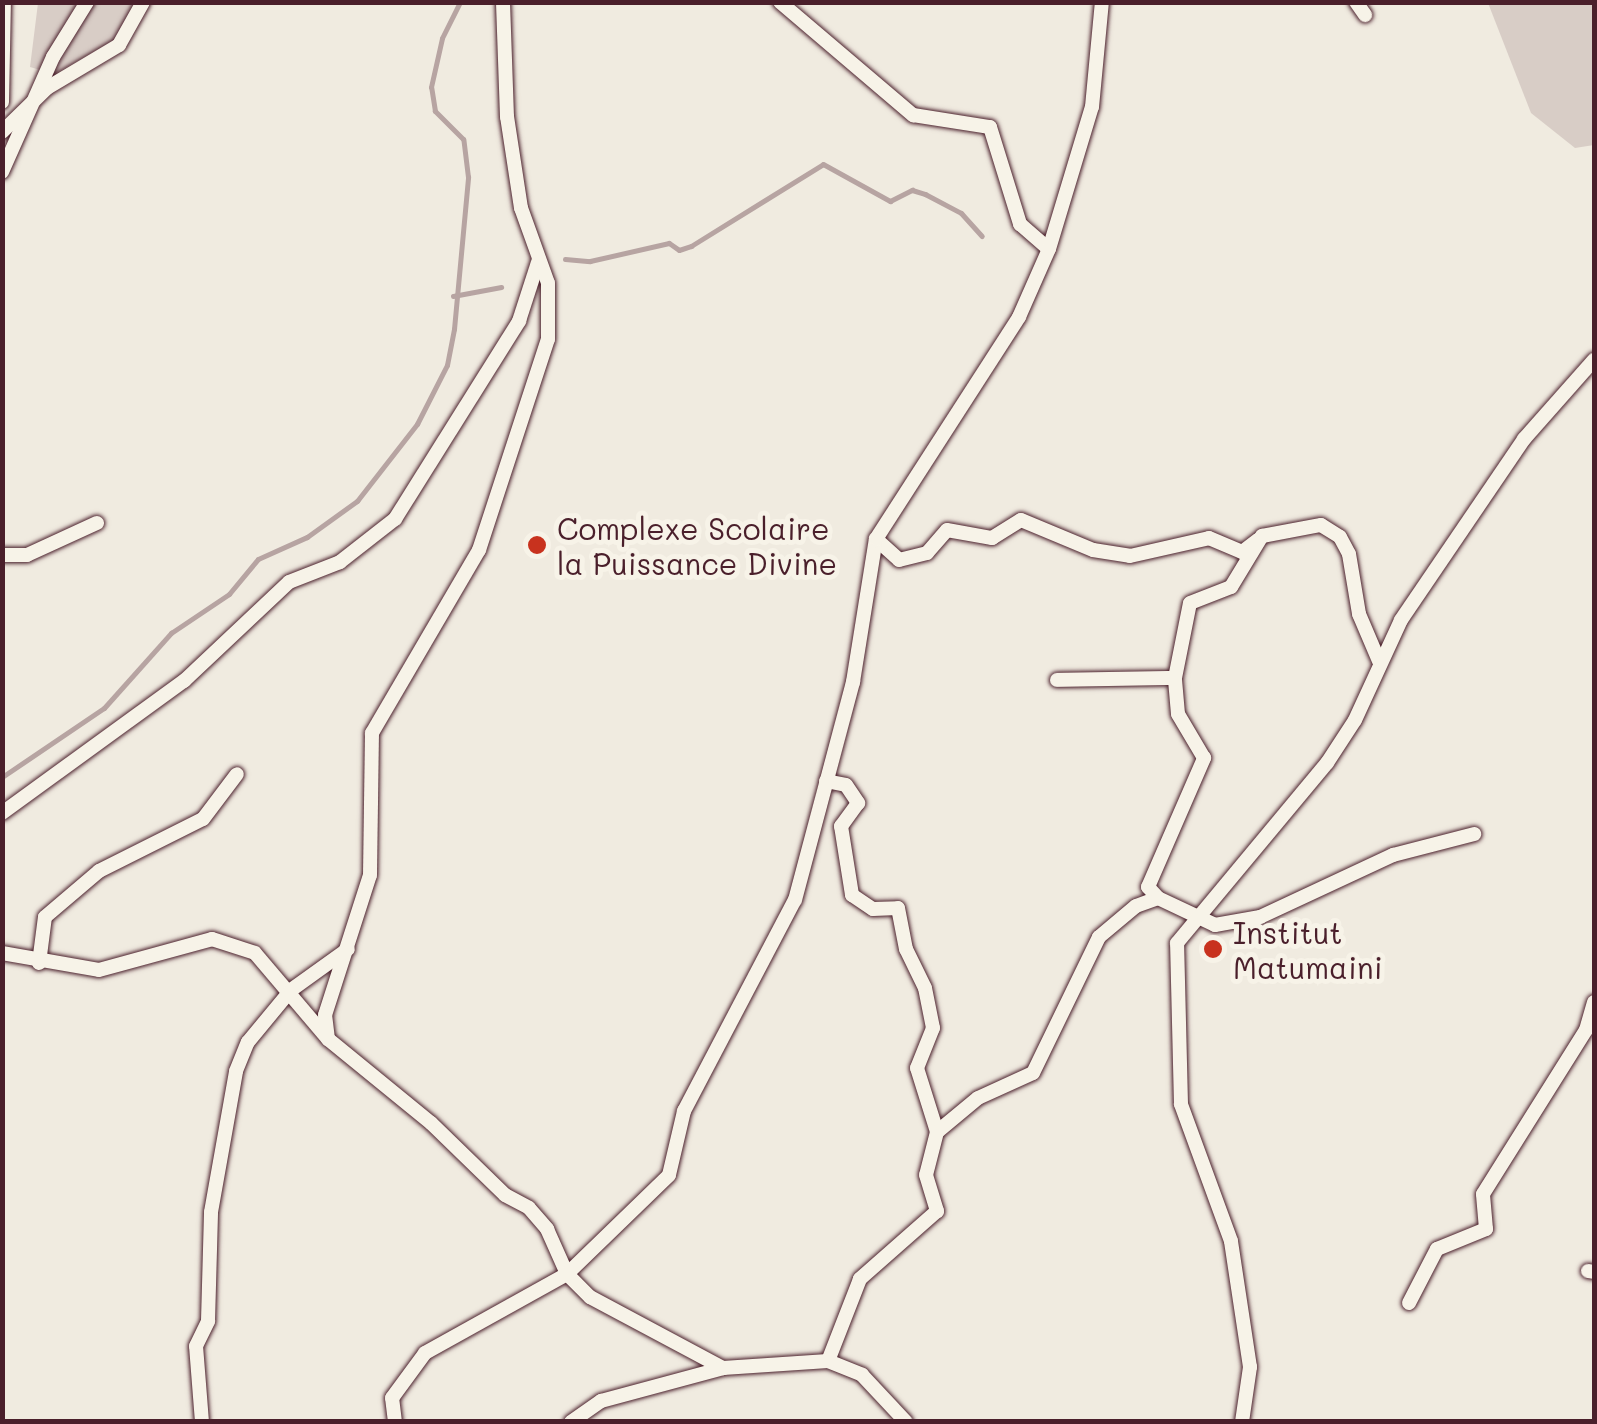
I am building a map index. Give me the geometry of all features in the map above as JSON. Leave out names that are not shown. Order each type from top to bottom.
[{"type":"street","points":[[2,102],[4,2]]},
{"type":"street","points":[[2,172],[31,106],[87,2]]},
{"type":"street","points":[[2,132],[66,75],[119,45],[143,2]]},
{"type":"street","points":[[328,1039],[325,1015],[370,874],[372,733],[479,550],[529,410],[551,306],[512,151],[502,2]]},
{"type":"street","points":[[780,2],[913,116],[990,127],[1020,224],[1049,248]]},
{"type":"street","points":[[395,1422],[392,1398],[425,1353],[567,1274],[669,1175],[684,1110],[795,900],[854,682],[876,539],[1019,316],[1049,248],[1092,107],[1102,2]]},
{"type":"street","points":[[2,813],[184,681],[289,582],[352,555],[394,519],[519,321],[538,262]]},
{"type":"street","points":[[1242,1422],[1250,1367],[1231,1241],[1181,1104],[1177,942],[1194,915],[1230,885],[1326,763],[1355,720],[1379,661],[1524,439],[1594,360]]},
{"type":"street","points":[[876,539],[898,560],[927,553],[947,530],[992,538],[1021,520],[1093,550],[1130,556],[1209,538],[1242,552],[1262,536],[1320,525],[1340,537],[1379,661]]},
{"type":"street","points":[[2,555],[27,555],[97,523]]},
{"type":"street","points":[[1262,536],[1230,586],[1190,603],[1175,678],[1178,714],[1204,758],[1148,887],[1158,898],[1214,925],[1260,917],[1393,855],[1474,834]]},
{"type":"street","points":[[1057,680],[1175,678]]},
{"type":"street","points":[[39,963],[45,917],[99,871],[203,818],[237,774]]},
{"type":"street","points":[[826,781],[846,784],[858,803],[841,826],[852,895],[873,909],[898,908],[906,949],[925,988],[933,1028],[917,1068],[936,1132],[926,1175],[938,1211],[860,1279],[828,1361]]},
{"type":"street","points":[[936,1132],[978,1098],[1011,1089],[1033,1073],[1099,937],[1118,918],[1158,898]]},
{"type":"street","points":[[2,953],[39,963],[123,968],[212,939],[255,953],[292,990],[328,1039],[431,1123],[505,1195],[528,1208],[547,1228],[567,1274],[620,1318],[723,1368]]},
{"type":"street","points":[[202,1422],[196,1346],[208,1321],[211,1212],[236,1071],[248,1042],[292,990],[349,949]]},
{"type":"street","points":[[1408,1304],[1438,1249],[1486,1229],[1483,1194],[1586,1030],[1594,1002]]},
{"type":"street","points":[[570,1422],[601,1401],[723,1368],[828,1361],[862,1375],[906,1422]]},
{"type":"shaded area","points":[[38,3],[140,3],[114,40],[54,74],[30,67]]},
{"type":"shaded area","points":[[1488,3],[1594,3],[1594,145],[1575,148],[1531,113]]},
{"type":"waterway","points":[[2,777],[104,708],[171,633],[229,594],[258,559],[307,537],[357,501],[417,424],[447,365],[454,329],[468,177],[463,139],[435,111],[431,87],[442,38],[460,2]]},
{"type":"waterway","points":[[565,259],[590,261],[669,243],[679,250],[691,246],[823,164],[890,201],[912,190],[925,194],[961,213],[982,236]]},
{"type":"waterway","points":[[453,296],[501,287]]},
{"type":"place","name":"Complexe Scolaire la Puissance Divine","points":[[537,545]]},
{"type":"place","name":"Institut Matumaini","points":[[1213,949]]}]
